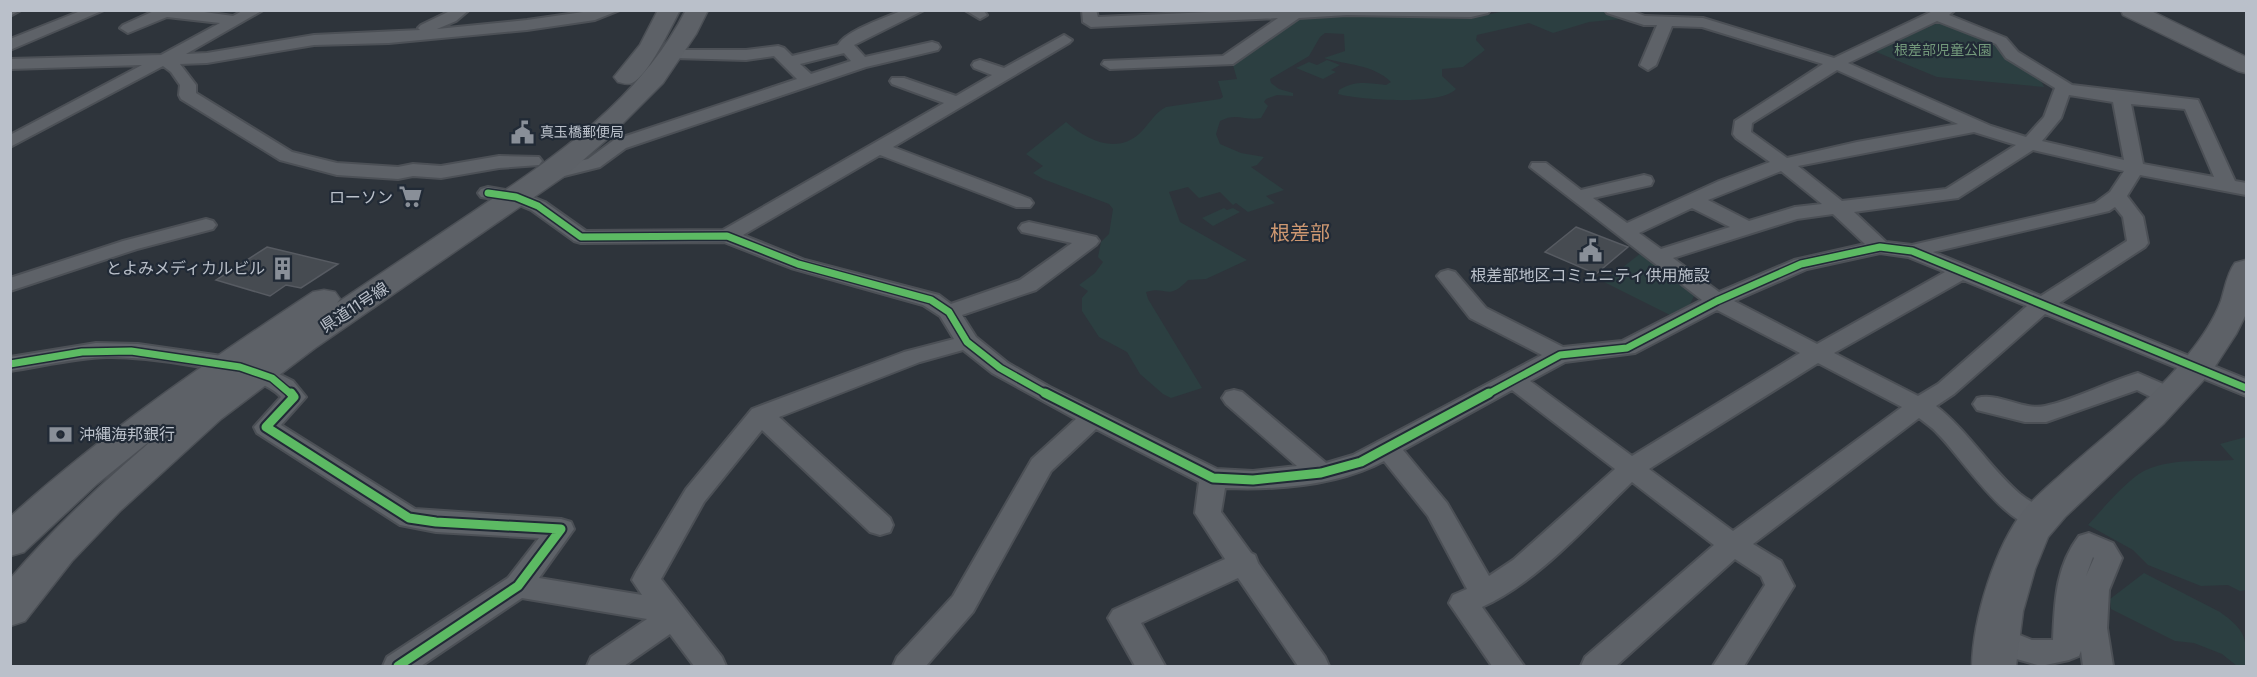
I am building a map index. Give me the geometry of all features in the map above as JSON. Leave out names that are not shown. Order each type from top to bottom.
[{"type":"main road","name":"県道11号線","points":[[540,168],[586,117],[622,82],[650,46],[669,10]]},
{"type":"main road","name":"県道11号線","points":[[10,541],[81,476],[170,406],[242,369],[616,116],[650,83],[674,53],[697,10]]},
{"type":"main road","points":[[2131,10],[2247,66]]},
{"type":"main road","points":[[1996,652],[2014,567],[2039,520],[2091,468],[2147,420],[2196,367],[2227,323],[2244,284],[2247,269]]},
{"type":"main road","name":"県道11号線","points":[[10,609],[58,550],[242,369]]},
{"type":"street","points":[[10,45],[97,10]]},
{"type":"street","points":[[10,142],[256,10]]},
{"type":"street","points":[[352,38],[360,32],[395,33],[424,28],[451,18],[462,10]]},
{"type":"street","points":[[10,64],[207,58],[314,40],[389,39],[595,16],[614,10]]},
{"type":"street","points":[[861,63],[845,44],[863,33],[917,10]]},
{"type":"street","points":[[1089,10],[1091,22],[1179,14],[1347,11],[1471,13],[1483,10]]},
{"type":"street","points":[[1612,10],[1644,20],[1703,23],[1835,63],[1976,126],[2030,144],[2135,168],[2247,189]]},
{"type":"street","points":[[128,28],[168,11],[236,21]]},
{"type":"street","points":[[1110,64],[1227,61],[1296,13]]},
{"type":"street","points":[[1659,256],[1795,213],[1839,207],[1951,194],[2030,144],[2052,118],[2064,86],[2012,55],[2001,41],[1943,13],[1865,46],[1744,121],[1742,134],[1785,163],[1839,207],[1880,246]]},
{"type":"street","points":[[1648,65],[1666,21]]},
{"type":"street","points":[[727,236],[1064,40]]},
{"type":"street","points":[[789,62],[848,47]]},
{"type":"street","points":[[164,60],[177,69],[189,85],[187,95],[286,156],[337,170],[398,173],[413,170],[441,172],[500,162],[540,168],[594,163],[620,144],[861,63],[932,47]]},
{"type":"street","points":[[674,53],[746,55],[778,51],[808,81]]},
{"type":"street","points":[[1032,59],[1055,66]]},
{"type":"street","points":[[980,65],[1006,74]]},
{"type":"street","points":[[898,81],[957,102]]},
{"type":"street","points":[[2063,89],[2121,98],[2192,104],[2227,185]]},
{"type":"street","points":[[1912,251],[2102,207],[2117,196],[2135,168],[2121,98]]},
{"type":"street","points":[[1626,231],[1739,179],[1785,163],[1852,147],[1976,126]]},
{"type":"street","points":[[879,148],[1023,203]]},
{"type":"street","points":[[1539,167],[1717,301],[1900,394],[1919,406],[1945,426],[2011,501],[2039,520]]},
{"type":"street","points":[[1578,196],[1644,181]]},
{"type":"street","points":[[502,195],[538,206],[581,237],[727,236],[798,264],[931,300],[949,312],[967,342],[1000,368],[1093,418],[1214,478],[1254,480],[1321,473],[1361,462],[1560,355],[1627,348],[1717,301],[1801,264],[1880,246],[1912,251],[2247,388]]},
{"type":"street","points":[[1596,666],[1733,544],[1919,406],[1946,389],[2043,304],[2138,243],[2133,217],[2117,196]]},
{"type":"street","points":[[1694,201],[1746,227]]},
{"type":"street","points":[[10,285],[130,245],[206,225]]},
{"type":"street","points":[[949,312],[1028,285],[1089,241],[1029,228]]},
{"type":"street","points":[[1509,666],[1463,603],[1484,594],[1523,568],[1633,467],[1817,353],[1961,272]]},
{"type":"street","points":[[1448,276],[1478,313],[1560,355]]},
{"type":"street","points":[[711,666],[646,580],[695,496],[761,415],[912,357],[967,342]]},
{"type":"street","points":[[10,364],[92,351],[125,350],[242,369],[289,389],[294,397],[266,427],[409,518],[436,522],[561,529],[518,586],[398,666]]},
{"type":"street","points":[[1514,380],[1733,544],[1771,569],[1780,586],[1728,666]]},
{"type":"street","points":[[1985,404],[2025,414],[2046,414],[2138,381],[2169,396]]},
{"type":"street","points":[[1234,398],[1321,473]]},
{"type":"street","points":[[761,415],[880,525]]},
{"type":"street","points":[[908,666],[963,604],[1041,465],[1093,418]]},
{"type":"street","points":[[1388,449],[1438,510],[1484,594]]},
{"type":"street","points":[[1214,478],[1208,513],[1245,562],[1314,666]]},
{"type":"street","points":[[1996,652],[2057,654],[2068,647],[2073,571],[2081,551],[2089,543],[2103,550],[2108,558],[2096,590],[2092,628],[2098,666]]},
{"type":"street","points":[[1150,666],[1123,618],[1245,562]]},
{"type":"street","points":[[518,586],[671,613]]},
{"type":"street","points":[[602,666],[671,613]]},
{"type":"green space","points":[[1603,10],[1631,18],[1589,22],[1553,33],[1529,23],[1477,35],[1476,40],[1485,50],[1463,67],[1442,69],[1442,76],[1456,89],[1448,94],[1418,100],[1381,100],[1338,94],[1339,90],[1350,85],[1362,83],[1386,85],[1391,82],[1368,68],[1324,58],[1345,51],[1344,34],[1325,33],[1320,37],[1309,56],[1270,79],[1271,83],[1279,89],[1293,93],[1293,96],[1277,95],[1266,99],[1264,102],[1268,106],[1261,118],[1231,117],[1220,121],[1216,134],[1220,144],[1241,153],[1264,157],[1257,165],[1251,167],[1284,190],[1266,196],[1275,203],[1248,212],[1236,203],[1233,205],[1220,192],[1199,198],[1188,187],[1169,192],[1180,222],[1247,260],[1206,279],[1188,280],[1171,292],[1153,290],[1146,292],[1202,388],[1171,398],[1163,394],[1140,374],[1127,352],[1099,337],[1082,311],[1082,298],[1088,291],[1079,285],[1095,273],[1103,262],[1098,257],[1101,242],[1109,234],[1113,209],[1109,204],[1033,173],[1043,166],[1026,154],[1066,122],[1082,134],[1101,142],[1111,144],[1130,140],[1166,107],[1223,97],[1218,81],[1237,79],[1233,65],[1302,17],[1349,14],[1466,19],[1505,11]]},
{"type":"green space","name":"根差部児童公園","points":[[1940,22],[1995,43],[2009,58],[2040,79],[2044,87],[1937,77],[1874,51]]},
{"type":"green space","points":[[1327,60],[1340,65],[1331,70],[1336,72],[1323,79],[1296,68],[1309,62],[1317,65]]},
{"type":"green space","points":[[1224,208],[1227,210],[1233,208],[1240,212],[1213,226],[1202,218]]},
{"type":"green space","points":[[1641,253],[1695,294],[1689,306],[1670,315],[1604,282]]},
{"type":"green space","points":[[2246,437],[2246,590],[2240,591],[2228,585],[2201,586],[2148,565],[2133,550],[2088,525],[2123,487],[2146,470],[2178,462],[2234,460],[2220,444]]},
{"type":"green space","points":[[2144,573],[2220,612],[2235,624],[2245,641],[2246,666],[2237,666],[2222,654],[2194,643],[2175,641],[2111,609],[2110,599]]},
{"type":"building","name":"根差部地区コミュニティ供用施設","points":[[1576,227],[1628,247],[1596,274],[1545,252]]},
{"type":"building","name":"とよみメディカルビル","points":[[267,247],[338,264],[301,288],[286,285],[270,296],[216,280]]},
{"type":"cycle path","points":[[488,193],[516,197],[538,206],[581,237],[727,236],[798,264],[931,300],[949,312],[967,342],[1000,368],[1042,392],[1213,478],[1253,480],[1321,473],[1361,462],[1560,355],[1627,348],[1717,301],[1801,264],[1880,247],[1912,251],[2246,388]]},
{"type":"cycle path","points":[[10,364],[82,352],[125,350],[222,364],[257,372],[272,378],[294,397],[266,427],[409,518],[436,522],[561,529],[518,586],[398,666]]},
{"type":"place","name":"真玉橋郵便局","points":[[522,132]]},
{"type":"place","name":"ローソン","points":[[411,197]]},
{"type":"place","name":"根差部地区コミュニティ供用施設","points":[[1590,250]]},
{"type":"place","name":"とよみメディカルビル","points":[[283,268]]},
{"type":"place","name":"沖縄海邦銀行","points":[[61,434]]},
{"type":"district","name":"根差部","points":[[1300,233]]}]
